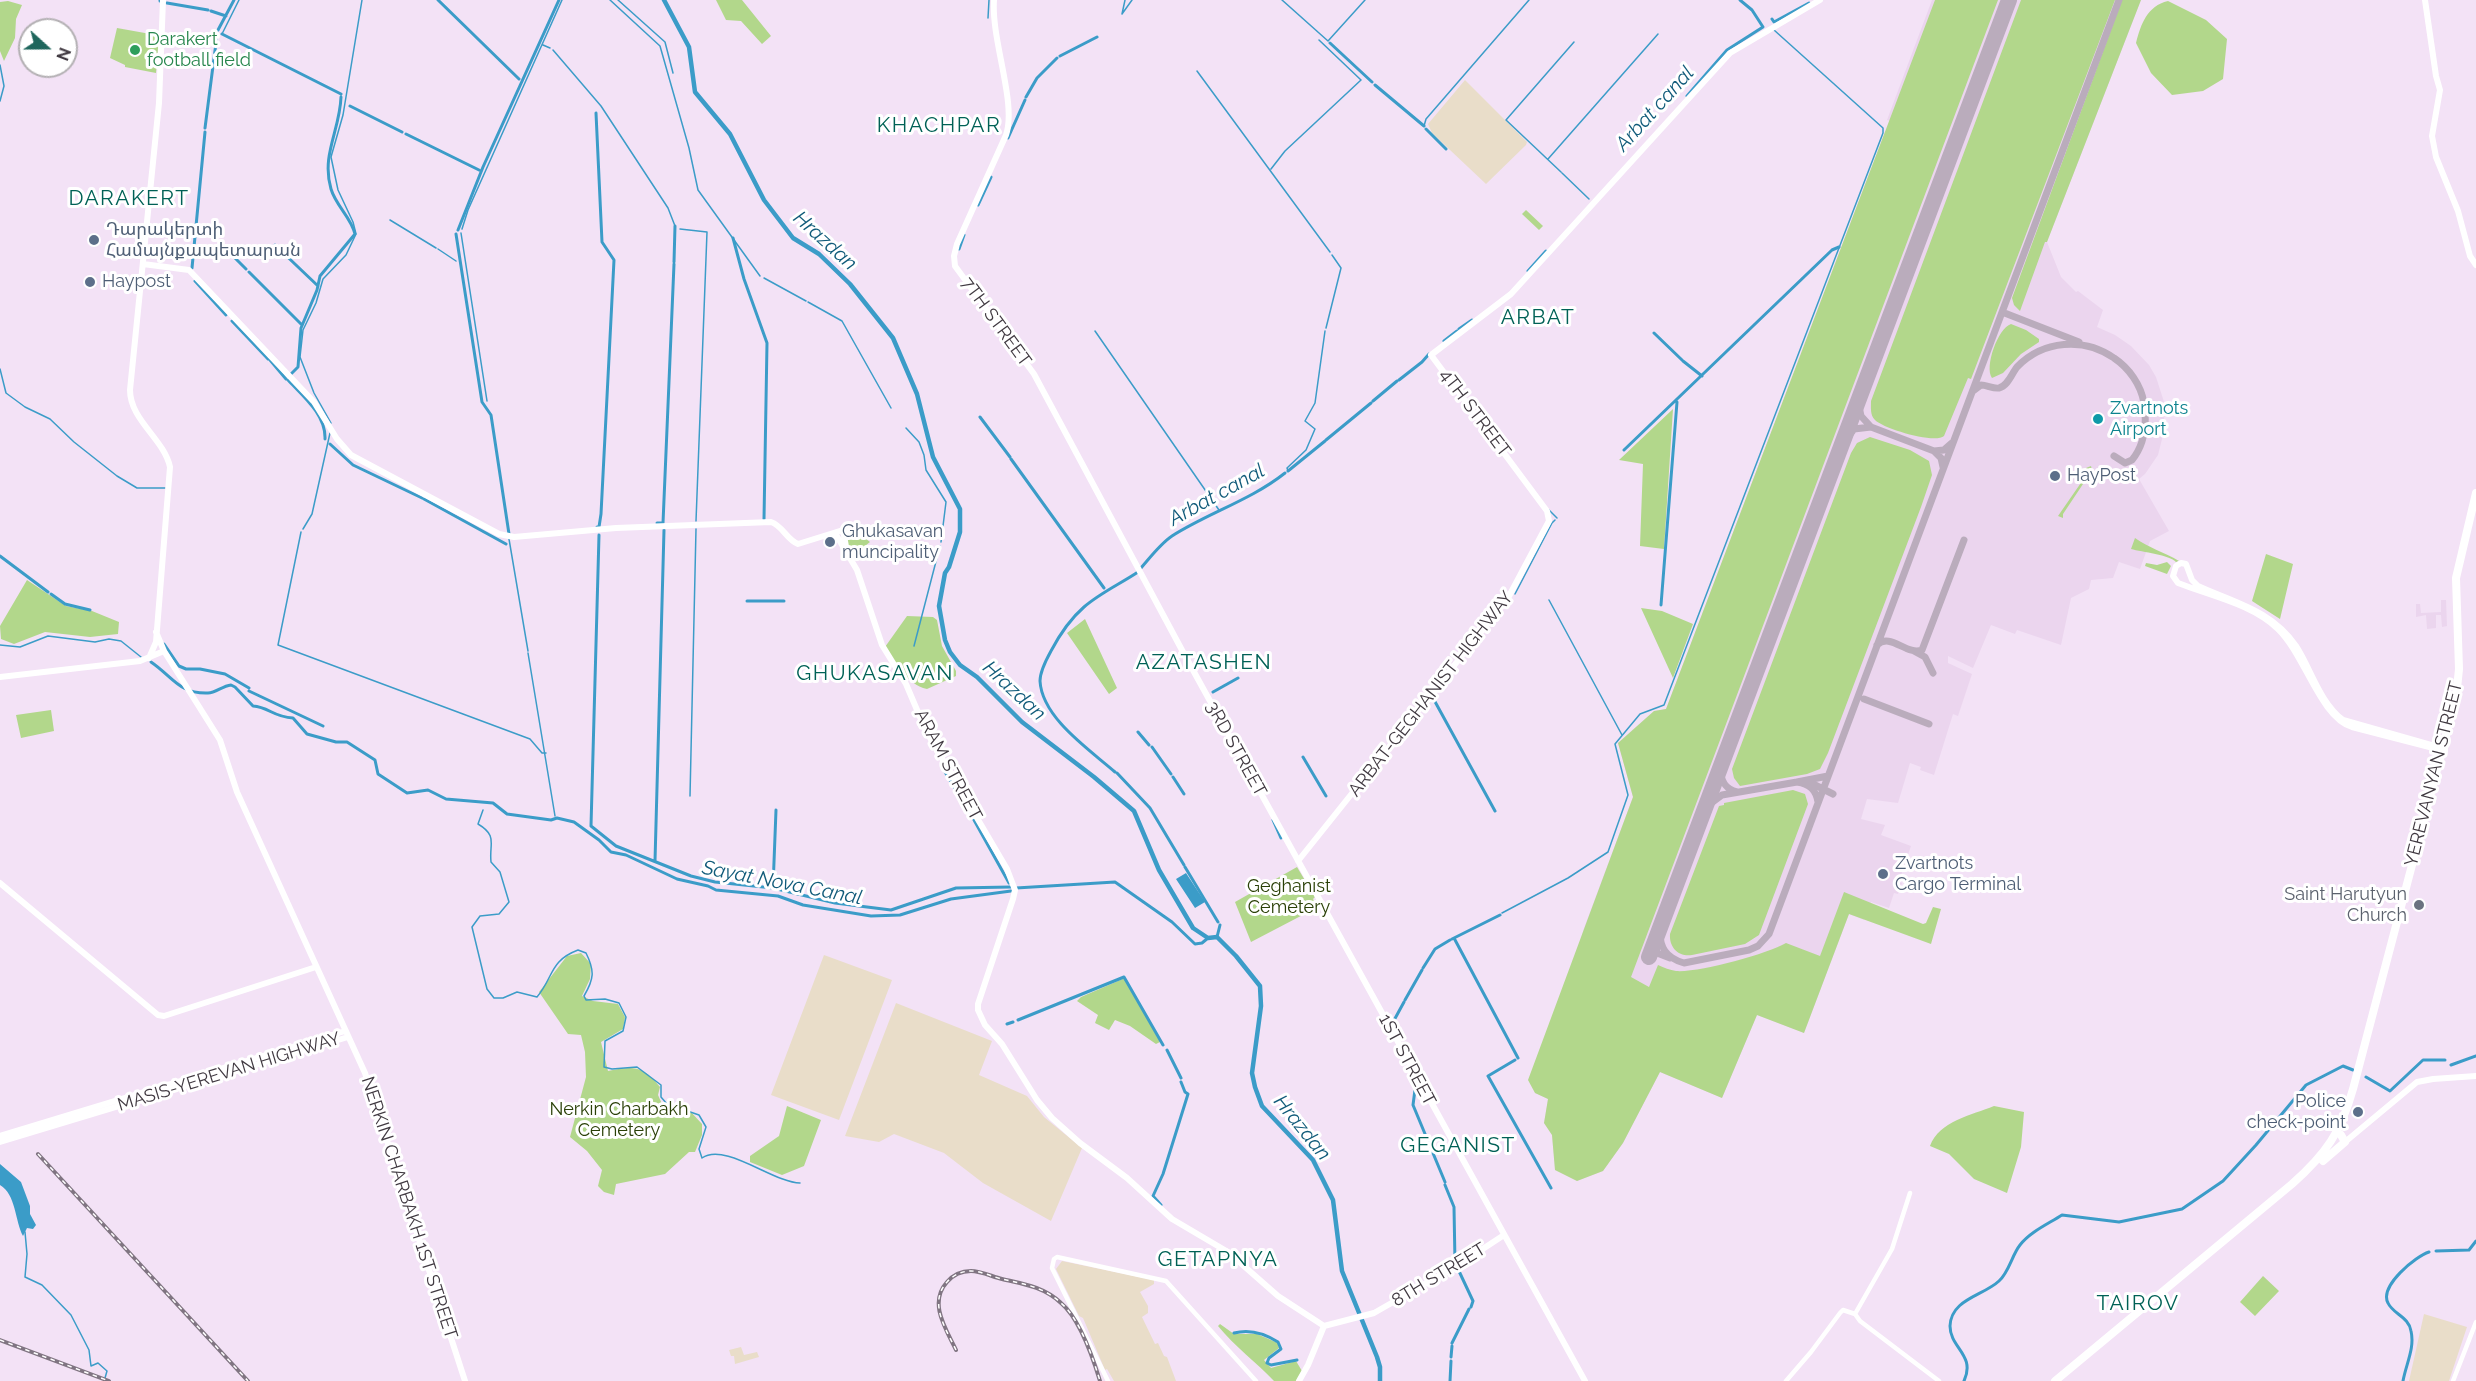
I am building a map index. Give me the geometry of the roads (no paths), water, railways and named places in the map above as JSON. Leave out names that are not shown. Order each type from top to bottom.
[{"type":"highway","name":"YEREVANYAN STREET","points":[[2343,1138],[2458,686],[2456,578],[2476,493]]},
{"type":"highway","name":"YEREVANYAN STREET","points":[[2442,751],[2461,686],[2459,580],[2476,507]]},
{"type":"highway","name":"YEREVANYAN STREET","points":[[2326,1155],[2346,1120]]},
{"type":"highway","points":[[2060,1381],[2294,1188],[2343,1138]]},
{"type":"main road","points":[[148,658],[156,642],[170,467],[168,459],[132,405],[130,398],[162,70],[163,0]]},
{"type":"main road","name":"7TH STREET","points":[[994,0],[994,23],[1009,126],[957,244],[954,262],[1034,374]]},
{"type":"main road","name":"4TH STREET","points":[[1549,517],[1511,460],[1431,355],[1512,294],[1730,53],[1820,0]]},
{"type":"main road","points":[[2425,0],[2440,90],[2432,136],[2435,153],[2458,211],[2470,256],[2476,266]]},
{"type":"main road","name":"ARAM STREET","points":[[142,264],[189,270],[288,378],[314,402],[337,439],[351,455],[499,534],[514,537],[695,524],[771,522],[779,526],[789,540],[800,544],[843,530],[847,553],[864,589],[882,645],[903,677],[927,731],[1011,879],[1015,892],[978,1010],[985,1025],[1002,1044],[1041,1106],[1080,1143],[1127,1178],[1172,1219],[1228,1252],[1278,1296],[1324,1326]]},
{"type":"main road","name":"3RD STREET","points":[[1034,374],[1138,570],[1299,863]]},
{"type":"main road","name":"ARBAT-GEGHANIST HIGHWAY","points":[[1299,863],[1508,598],[1549,517]]},
{"type":"main road","name":"ARAM STREET","points":[[835,533],[842,549],[847,553]]},
{"type":"main road","points":[[2185,564],[2196,585],[2255,610],[2280,628],[2297,648],[2333,711],[2342,720],[2442,751],[2352,728],[2339,721],[2329,710],[2293,646],[2273,625],[2245,608],[2178,582],[2172,574],[2177,565],[2185,564]]},
{"type":"main road","points":[[2178,582],[2184,581],[2189,572]]},
{"type":"main road","name":"NERKIN CHARBAKH 1ST STREET","points":[[156,632],[164,651],[220,740],[237,792],[375,1100],[465,1381]]},
{"type":"main road","points":[[0,677],[140,662],[164,651]]},
{"type":"main road","name":"1ST STREET","points":[[1299,863],[1585,1381]]},
{"type":"main road","points":[[0,883],[154,1013],[164,1016],[316,967]]},
{"type":"main road","name":"MASIS-YEREVAN HIGHWAY","points":[[0,1142],[13,1135],[347,1034]]},
{"type":"main road","points":[[2343,1138],[2417,1082],[2476,1076]]},
{"type":"main road","name":"MASIS-YEREVAN HIGHWAY","points":[[0,1136],[13,1135]]},
{"type":"main road","name":"8TH STREET","points":[[1324,1326],[1373,1314],[1463,1262],[1504,1235]]},
{"type":"main road","points":[[1299,1381],[1324,1326]]},
{"type":"street","points":[[1855,1314],[1892,1249],[1910,1193]]},
{"type":"street","points":[[1108,1381],[1052,1268],[1054,1259],[1062,1257],[1166,1281],[1256,1381]]},
{"type":"street","points":[[1786,1381],[1844,1310],[1855,1314],[1860,1321],[1939,1381]]},
{"type":"street","points":[[2453,1381],[2476,1322]]},
{"type":"water","points":[[1186,873],[1205,902],[1195,908],[1176,879]]},
{"type":"water","points":[[0,1164],[21,1182],[30,1206],[30,1214],[36,1225],[33,1229],[27,1228],[23,1236],[12,1201],[0,1185]]},
{"type":"waterway","points":[[218,30],[234,0]]},
{"type":"waterway","points":[[222,34],[239,0]]},
{"type":"waterway","points":[[331,423],[314,393],[300,357],[303,330],[316,303],[323,279],[346,255],[356,234],[338,190],[331,157],[343,115],[362,0]]},
{"type":"waterway","points":[[438,0],[519,79]]},
{"type":"waterway","points":[[458,230],[483,167],[559,0]]},
{"type":"waterway","points":[[462,229],[468,210],[562,0]]},
{"type":"waterway","points":[[610,0],[660,46],[689,148],[698,190],[760,276]]},
{"type":"waterway","points":[[618,0],[665,42],[673,73]]},
{"type":"waterway","name":"Hrazdan","points":[[664,0],[689,47],[695,92],[730,134],[764,200],[793,238],[819,254],[850,284],[893,338],[917,394],[933,457],[960,509],[960,532],[945,573],[939,606],[945,640],[950,652],[960,665],[977,677],[1022,722],[1134,811],[1159,870],[1193,928],[1208,938],[1217,937],[1260,986],[1261,1006],[1252,1073],[1255,1087],[1262,1106],[1313,1160],[1333,1200],[1342,1271],[1377,1357],[1380,1381]]},
{"type":"waterway","points":[[988,18],[989,0]]},
{"type":"waterway","points":[[1122,14],[1125,0]]},
{"type":"waterway","points":[[1122,14],[1132,0]]},
{"type":"waterway","points":[[1282,0],[1328,41],[1365,0]]},
{"type":"waterway","points":[[1424,126],[1426,119],[1529,0]]},
{"type":"waterway","name":"Arbat canal","points":[[1687,96],[1727,50],[1763,27],[1752,10],[1740,0]]},
{"type":"waterway","points":[[167,3],[208,10]]},
{"type":"waterway","points":[[1772,19],[1774,22],[1809,3]]},
{"type":"waterway","points":[[211,11],[226,16]]},
{"type":"waterway","points":[[1502,913],[1568,878],[1608,852],[1628,795],[1615,744],[1640,714],[1664,705],[1883,133],[1883,128],[1774,30]]},
{"type":"waterway","points":[[222,34],[341,94]]},
{"type":"waterway","points":[[1548,159],[1658,34]]},
{"type":"waterway","points":[[205,128],[217,35]]},
{"type":"waterway","points":[[1060,56],[1097,37]]},
{"type":"waterway","points":[[1271,169],[1285,151],[1361,80],[1319,40]]},
{"type":"waterway","points":[[1561,172],[1506,120],[1574,42]]},
{"type":"waterway","points":[[1330,43],[1372,82]]},
{"type":"waterway","points":[[543,45],[550,48]]},
{"type":"waterway","points":[[553,50],[601,106],[668,208],[675,226]]},
{"type":"waterway","points":[[1026,97],[1037,78],[1057,58]]},
{"type":"waterway","points":[[0,65],[4,86],[0,101]]},
{"type":"waterway","points":[[1197,71],[1330,252]]},
{"type":"waterway","points":[[1375,85],[1424,126]]},
{"type":"waterway","points":[[290,375],[298,367],[301,328],[317,290],[320,276],[355,234],[333,195],[329,177],[328,165],[341,97]]},
{"type":"waterway","points":[[1008,138],[1025,100]]},
{"type":"waterway","points":[[350,106],[402,132]]},
{"type":"waterway","points":[[596,113],[602,242],[614,260],[601,514],[599,527],[597,527]]},
{"type":"waterway","points":[[1426,129],[1446,149]]},
{"type":"waterway","points":[[192,268],[205,132]]},
{"type":"waterway","points":[[406,134],[479,170]]},
{"type":"waterway","points":[[1562,173],[1589,199]]},
{"type":"waterway","points":[[978,205],[991,177]]},
{"type":"waterway","points":[[390,220],[436,248]]},
{"type":"waterway","points":[[674,262],[675,226]]},
{"type":"waterway","points":[[680,229],[707,232],[696,521]]},
{"type":"waterway","points":[[461,233],[487,401]]},
{"type":"waterway","points":[[456,234],[482,402],[491,415],[509,534]]},
{"type":"waterway","points":[[959,249],[964,235]]},
{"type":"waterway","points":[[733,238],[744,279],[767,343],[764,519]]},
{"type":"waterway","points":[[275,245],[318,286]]},
{"type":"waterway","points":[[1624,450],[1832,250],[1839,247]]},
{"type":"waterway","points":[[438,249],[456,261]]},
{"type":"waterway","name":"Arbat canal","points":[[1528,271],[1546,251]]},
{"type":"waterway","points":[[232,255],[246,269]]},
{"type":"waterway","points":[[1326,328],[1341,268],[1332,255]]},
{"type":"waterway","points":[[657,523],[663,523],[674,264]]},
{"type":"waterway","points":[[249,272],[302,325]]},
{"type":"waterway","points":[[764,278],[806,301]]},
{"type":"waterway","points":[[195,281],[226,315]]},
{"type":"waterway","points":[[808,302],[842,321],[891,408]]},
{"type":"waterway","name":"Arbat canal","points":[[1459,329],[1472,320]]},
{"type":"waterway","points":[[232,321],[268,359]]},
{"type":"waterway","points":[[1095,331],[1219,510]]},
{"type":"waterway","points":[[1288,471],[1287,468],[1306,450],[1315,429],[1305,421],[1315,403],[1325,331]]},
{"type":"waterway","name":"Arbat canal","points":[[1444,341],[1457,331]]},
{"type":"waterway","points":[[1654,333],[1682,360]]},
{"type":"waterway","name":"Arbat canal","points":[[1399,380],[1429,354]]},
{"type":"waterway","points":[[270,360],[286,379]]},
{"type":"waterway","points":[[1683,361],[1702,376]]},
{"type":"waterway","points":[[0,369],[6,393],[25,407],[50,419],[74,442],[117,476],[137,488],[165,488]]},
{"type":"waterway","points":[[288,380],[318,414],[325,439]]},
{"type":"waterway","name":"Arbat canal","points":[[1373,401],[1397,381]]},
{"type":"waterway","points":[[1661,605],[1677,402]]},
{"type":"waterway","name":"Arbat canal","points":[[1326,440],[1371,403]]},
{"type":"waterway","points":[[980,417],[1010,457]]},
{"type":"waterway","points":[[906,428],[919,442],[926,470],[946,502],[941,542]]},
{"type":"waterway","points":[[303,529],[312,514],[330,433]]},
{"type":"waterway","name":"Arbat canal","points":[[1288,471],[1325,441]]},
{"type":"waterway","points":[[330,444],[353,465],[422,498]]},
{"type":"waterway","points":[[1011,459],[1104,588]]},
{"type":"waterway","name":"Arbat canal","points":[[1140,569],[1172,536],[1244,499],[1285,473]]},
{"type":"waterway","points":[[424,499],[506,544]]},
{"type":"waterway","points":[[1549,510],[1557,518]]},
{"type":"waterway","points":[[1515,594],[1555,520]]},
{"type":"waterway","points":[[690,796],[696,529]]},
{"type":"waterway","points":[[655,861],[664,530]]},
{"type":"waterway","points":[[301,532],[278,645],[530,739],[542,753],[546,753]]},
{"type":"waterway","points":[[599,535],[591,826],[616,846],[691,876],[715,882],[773,888],[835,903],[891,910],[956,888],[1011,887]]},
{"type":"waterway","points":[[509,539],[528,651]]},
{"type":"waterway","points":[[914,646],[940,546]]},
{"type":"waterway","points":[[0,556],[48,592]]},
{"type":"waterway","name":"Arbat canal","points":[[1115,772],[1058,720],[1043,695],[1040,677],[1054,645],[1074,617],[1097,597],[1138,572]]},
{"type":"waterway","points":[[51,594],[65,604],[90,610]]},
{"type":"waterway","points":[[1549,600],[1622,735]]},
{"type":"waterway","points":[[747,601],[784,601]]},
{"type":"waterway","points":[[0,645],[20,647],[48,636],[95,642],[109,639],[121,641],[141,657]]},
{"type":"waterway","points":[[164,644],[179,666],[225,674],[249,688]]},
{"type":"waterway","points":[[528,653],[555,816]]},
{"type":"waterway","name":"Sayat Nova Canal","points":[[151,662],[177,684],[190,691],[211,693],[231,685],[253,706],[293,718],[307,734],[336,742],[347,742],[375,760],[378,774],[407,793],[428,790],[446,799],[493,803],[507,814],[551,820],[557,818],[574,822],[611,852],[626,855],[677,879],[716,890],[778,896],[803,905],[871,916],[900,915],[951,899],[1011,891]]},
{"type":"waterway","points":[[1213,692],[1238,678]]},
{"type":"waterway","points":[[249,691],[323,726]]},
{"type":"waterway","points":[[1433,698],[1495,811]]},
{"type":"waterway","points":[[1138,732],[1149,745]]},
{"type":"waterway","points":[[1152,747],[1171,774]]},
{"type":"waterway","points":[[1303,757],[1326,796]]},
{"type":"waterway","points":[[945,772],[972,817]]},
{"type":"waterway","name":"Arbat canal","points":[[1117,773],[1150,808],[1184,865]]},
{"type":"waterway","points":[[1173,777],[1184,794]]},
{"type":"waterway","points":[[483,810],[478,824],[490,836],[491,862],[500,872],[509,902],[499,914],[480,916],[472,927],[487,989],[494,998],[503,998],[517,992],[537,997],[562,959],[578,950],[586,953],[592,975],[584,996],[586,1000],[605,999],[619,1003],[626,1017],[623,1031],[605,1041],[604,1067],[612,1069],[637,1067],[661,1085],[661,1097],[667,1104],[699,1115],[706,1127],[699,1149],[702,1158],[712,1154],[723,1155],[777,1177],[800,1183]]},
{"type":"waterway","points":[[773,888],[776,810]]},
{"type":"waterway","points":[[974,820],[1009,883]]},
{"type":"waterway","points":[[1273,820],[1281,838]]},
{"type":"waterway","name":"Arbat canal","points":[[1185,867],[1218,922]]},
{"type":"waterway","name":"Sayat Nova Canal","points":[[1016,888],[1115,882],[1172,922],[1195,944],[1202,943],[1208,938]]},
{"type":"waterway","points":[[1452,939],[1500,915]]},
{"type":"waterway","name":"Arbat canal","points":[[1217,937],[1220,925]]},
{"type":"waterway","points":[[1454,938],[1518,1058]]},
{"type":"waterway","points":[[1423,968],[1435,949],[1450,940]]},
{"type":"waterway","points":[[1405,1000],[1422,970]]},
{"type":"waterway","points":[[1018,1020],[1124,977],[1163,1045]]},
{"type":"waterway","points":[[1393,1028],[1392,1024],[1404,1002]]},
{"type":"waterway","points":[[1007,1024],[1013,1022]]},
{"type":"waterway","points":[[1167,1050],[1181,1078]]},
{"type":"waterway","points":[[2451,1065],[2476,1056]]},
{"type":"waterway","points":[[1515,1060],[1488,1076],[1551,1188]]},
{"type":"waterway","points":[[2366,1077],[2390,1091],[2423,1060],[2445,1060]]},
{"type":"waterway","points":[[1964,1381],[1967,1365],[1951,1334],[1952,1317],[1962,1304],[1999,1281],[2017,1249],[2029,1236],[2062,1215],[2119,1222],[2182,1209],[2223,1181],[2306,1085],[2343,1066],[2353,1070]]},
{"type":"waterway","points":[[1161,1205],[1153,1196],[1163,1174],[1188,1094],[1181,1082]]},
{"type":"waterway","points":[[1416,1082],[1413,1105],[1445,1182]]},
{"type":"waterway","points":[[1445,1185],[1454,1207],[1455,1263]]},
{"type":"waterway","points":[[25,1232],[27,1254],[25,1277],[42,1285],[71,1315],[89,1350],[91,1366],[98,1363],[107,1371],[105,1378]]},
{"type":"waterway","points":[[2436,1251],[2469,1250],[2476,1241]]},
{"type":"waterway","points":[[2403,1381],[2411,1350],[2411,1331],[2407,1322],[2390,1307],[2387,1296],[2389,1288],[2400,1273],[2416,1259],[2429,1252]]},
{"type":"waterway","points":[[1458,1269],[1473,1301],[1471,1307]]},
{"type":"waterway","points":[[1452,1343],[1469,1309]]},
{"type":"waterway","points":[[1234,1333],[1245,1331],[1256,1333],[1278,1342],[1281,1349],[1269,1358],[1267,1363],[1271,1365],[1297,1360]]},
{"type":"waterway","points":[[1451,1357],[1452,1346]]},
{"type":"waterway","points":[[1450,1381],[1451,1361]]},
{"type":"railway","points":[[38,1154],[248,1381]]},
{"type":"railway","points":[[956,1350],[944,1325],[939,1299],[942,1290],[952,1277],[964,1272],[979,1272],[1033,1287],[1048,1293],[1061,1303],[1080,1329],[1100,1381]]},
{"type":"railway","points":[[0,1340],[109,1381]]},
{"type":"place","name":"Darakert football field","points":[[135,50]]},
{"type":"place","name":"Դարակերտի Համայնքապետարան","points":[[94,240]]},
{"type":"place","name":"Haypost","points":[[90,282]]},
{"type":"place","name":"Zvartnots Airport","points":[[2098,419]]},
{"type":"place","name":"HayPost","points":[[2055,476]]},
{"type":"place","name":"Ghukasavan muncipality","points":[[830,542]]},
{"type":"place","name":"Zvartnots Cargo Terminal","points":[[1883,874]]},
{"type":"place","name":"Saint Harutyun Church","points":[[2419,905]]},
{"type":"place","name":"Police check-point","points":[[2358,1112]]},
{"type":"district","name":"KHACHPAR","points":[[939,126]]},
{"type":"district","name":"DARAKERT","points":[[129,199]]},
{"type":"district","name":"ARBAT","points":[[1538,318]]},
{"type":"district","name":"AZATASHEN","points":[[1204,663]]},
{"type":"district","name":"GHUKASAVAN","points":[[875,674]]},
{"type":"district","name":"GEGANIST","points":[[1458,1146]]},
{"type":"district","name":"GETAPNYA","points":[[1218,1260]]},
{"type":"district","name":"TAIROV","points":[[2138,1304]]},
{"type":"park label","name":"Geghanist Cemetery","points":[[1289,897]]},
{"type":"park label","name":"Nerkin Charbakh Cemetery","points":[[619,1120]]}]
